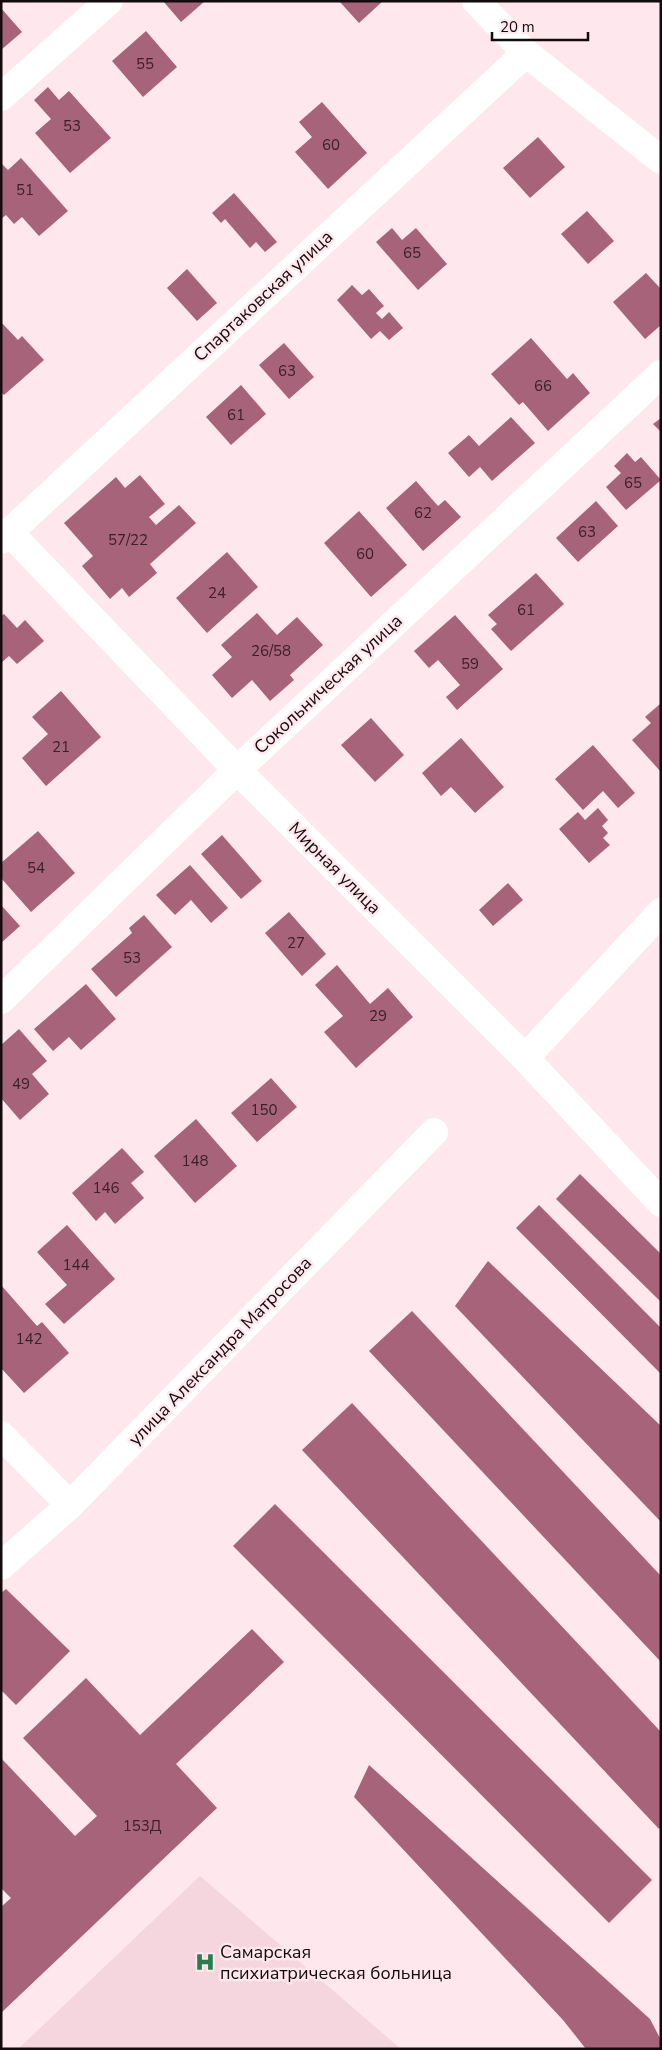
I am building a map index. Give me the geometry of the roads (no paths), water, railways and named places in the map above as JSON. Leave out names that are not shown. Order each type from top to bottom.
[{"type":"street","points":[[1,96],[109,1]]},
{"type":"street","points":[[476,1],[526,53],[661,160]]},
{"type":"street","name":"Спартаковская улица","points":[[5,536],[526,53]]},
{"type":"street","name":"Сокольническая улица","points":[[1,1000],[237,770],[661,374]]},
{"type":"street","name":"Мирная улица","points":[[5,536],[526,1058],[661,1203]]},
{"type":"street","points":[[526,1058],[661,912]]},
{"type":"street","name":"улица Александра Матросова","points":[[1,1566],[70,1506],[434,1132]]},
{"type":"street","points":[[1,1435],[70,1506]]},
{"type":"place","name":"Самарская психиатрическая больница","points":[[205,1962]]}]
